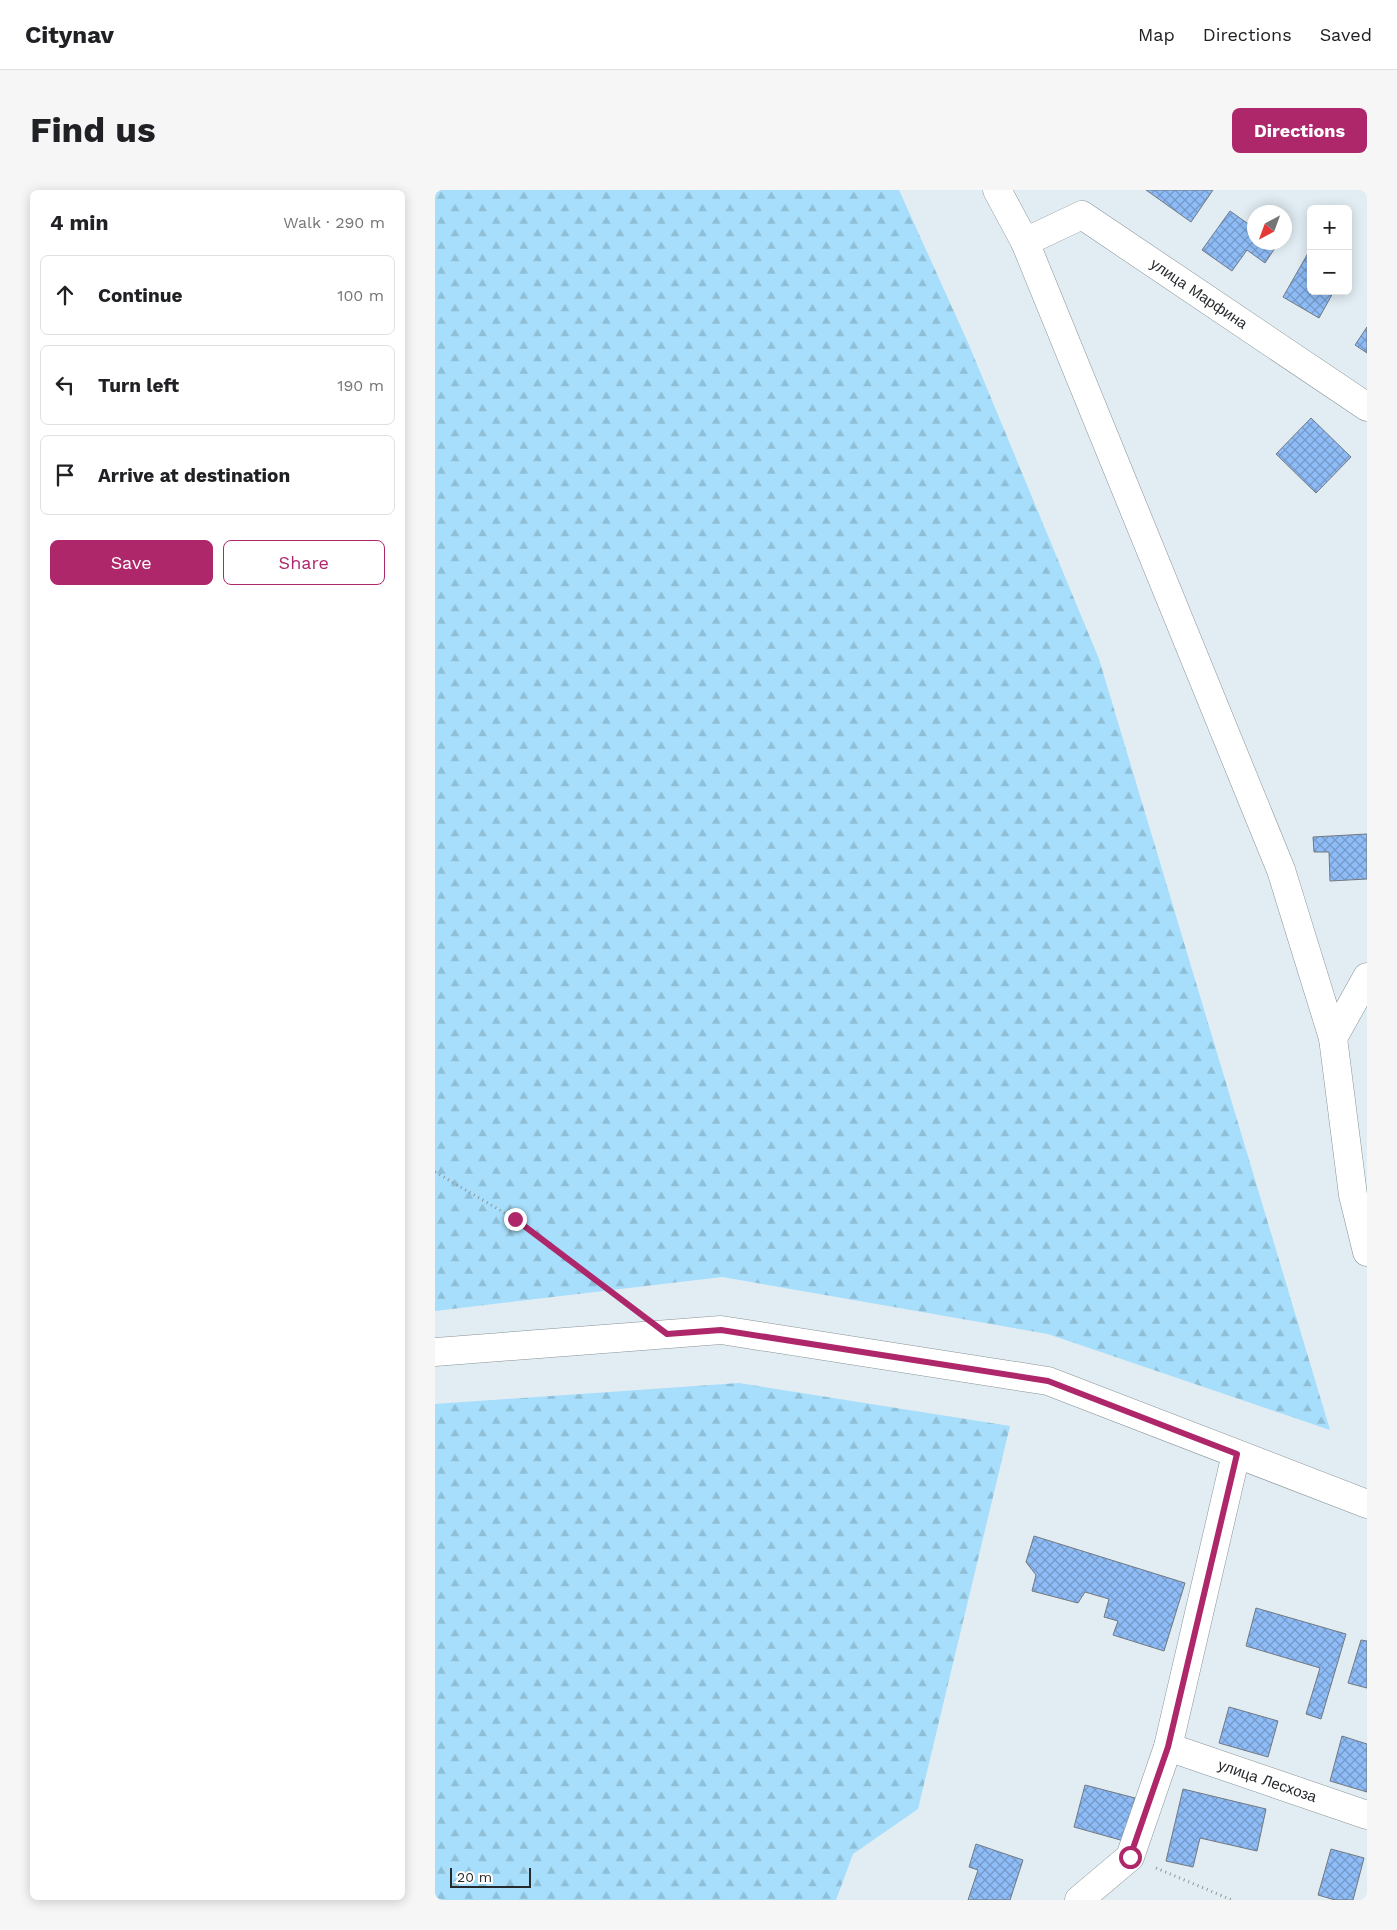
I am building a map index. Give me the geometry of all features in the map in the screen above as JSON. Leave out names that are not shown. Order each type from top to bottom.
[{"type":"street","points":[[997,190],[1025,242],[1281,870],[1333,1038],[1353,1195],[1367,1252]]},
{"type":"street","name":"улица Марфина","points":[[1025,242],[1083,215],[1367,407]]},
{"type":"street","points":[[1333,1038],[1367,977]]},
{"type":"street","points":[[435,1352],[721,1330],[1048,1381],[1367,1504]]},
{"type":"street","points":[[1079,1900],[1130,1857],[1168,1747],[1237,1454]]},
{"type":"street","name":"улица Лесхоза","points":[[1168,1747],[1367,1815]]},
{"type":"path","points":[[435,1172],[515,1219],[667,1334]]},
{"type":"path","points":[[1130,1857],[1232,1900]]},
{"type":"green space","points":[[435,190],[899,190],[969,345],[1099,659],[1330,1430],[1048,1334],[722,1277],[435,1311]]},
{"type":"green space","points":[[739,1383],[1010,1426],[918,1809],[853,1854],[836,1900],[435,1900],[435,1404]]},
{"type":"building","points":[[1146,190],[1213,190],[1191,222]]},
{"type":"building","points":[[1230,211],[1247,223],[1247,250],[1232,271],[1202,250]]},
{"type":"building","points":[[1247,250],[1274,250],[1265,263]]},
{"type":"building","points":[[1307,255],[1307,295],[1332,295],[1319,318],[1283,297]]},
{"type":"building","points":[[1367,327],[1367,353],[1355,345]]},
{"type":"building","points":[[1311,418],[1351,457],[1316,493],[1276,454]]},
{"type":"building","points":[[1367,834],[1367,879],[1330,881],[1329,852],[1314,852],[1313,837]]},
{"type":"building","points":[[1034,1536],[1185,1583],[1164,1651],[1113,1635],[1118,1621],[1104,1617],[1109,1599],[1085,1592],[1078,1603],[1032,1591],[1036,1575],[1026,1562]]},
{"type":"building","points":[[1256,1608],[1346,1634],[1321,1719],[1306,1714],[1320,1668],[1246,1646]]},
{"type":"building","points":[[1361,1640],[1367,1641],[1367,1688],[1348,1683]]},
{"type":"building","points":[[1229,1707],[1278,1721],[1268,1757],[1219,1743]]},
{"type":"building","points":[[1342,1736],[1367,1744],[1367,1792],[1330,1781]]},
{"type":"building","points":[[1085,1785],[1135,1798],[1124,1841],[1074,1827]]},
{"type":"building","points":[[1183,1789],[1266,1809],[1257,1851],[1200,1838],[1193,1867],[1166,1861]]},
{"type":"building","points":[[976,1844],[1023,1860],[1010,1900],[968,1900],[978,1870],[969,1867]]},
{"type":"building","points":[[1331,1849],[1364,1858],[1353,1900],[1335,1900],[1318,1895]]},
{"type":"route","points":[[515,1219],[667,1334],[721,1330],[1048,1381],[1237,1454],[1168,1747],[1130,1857]]}]
